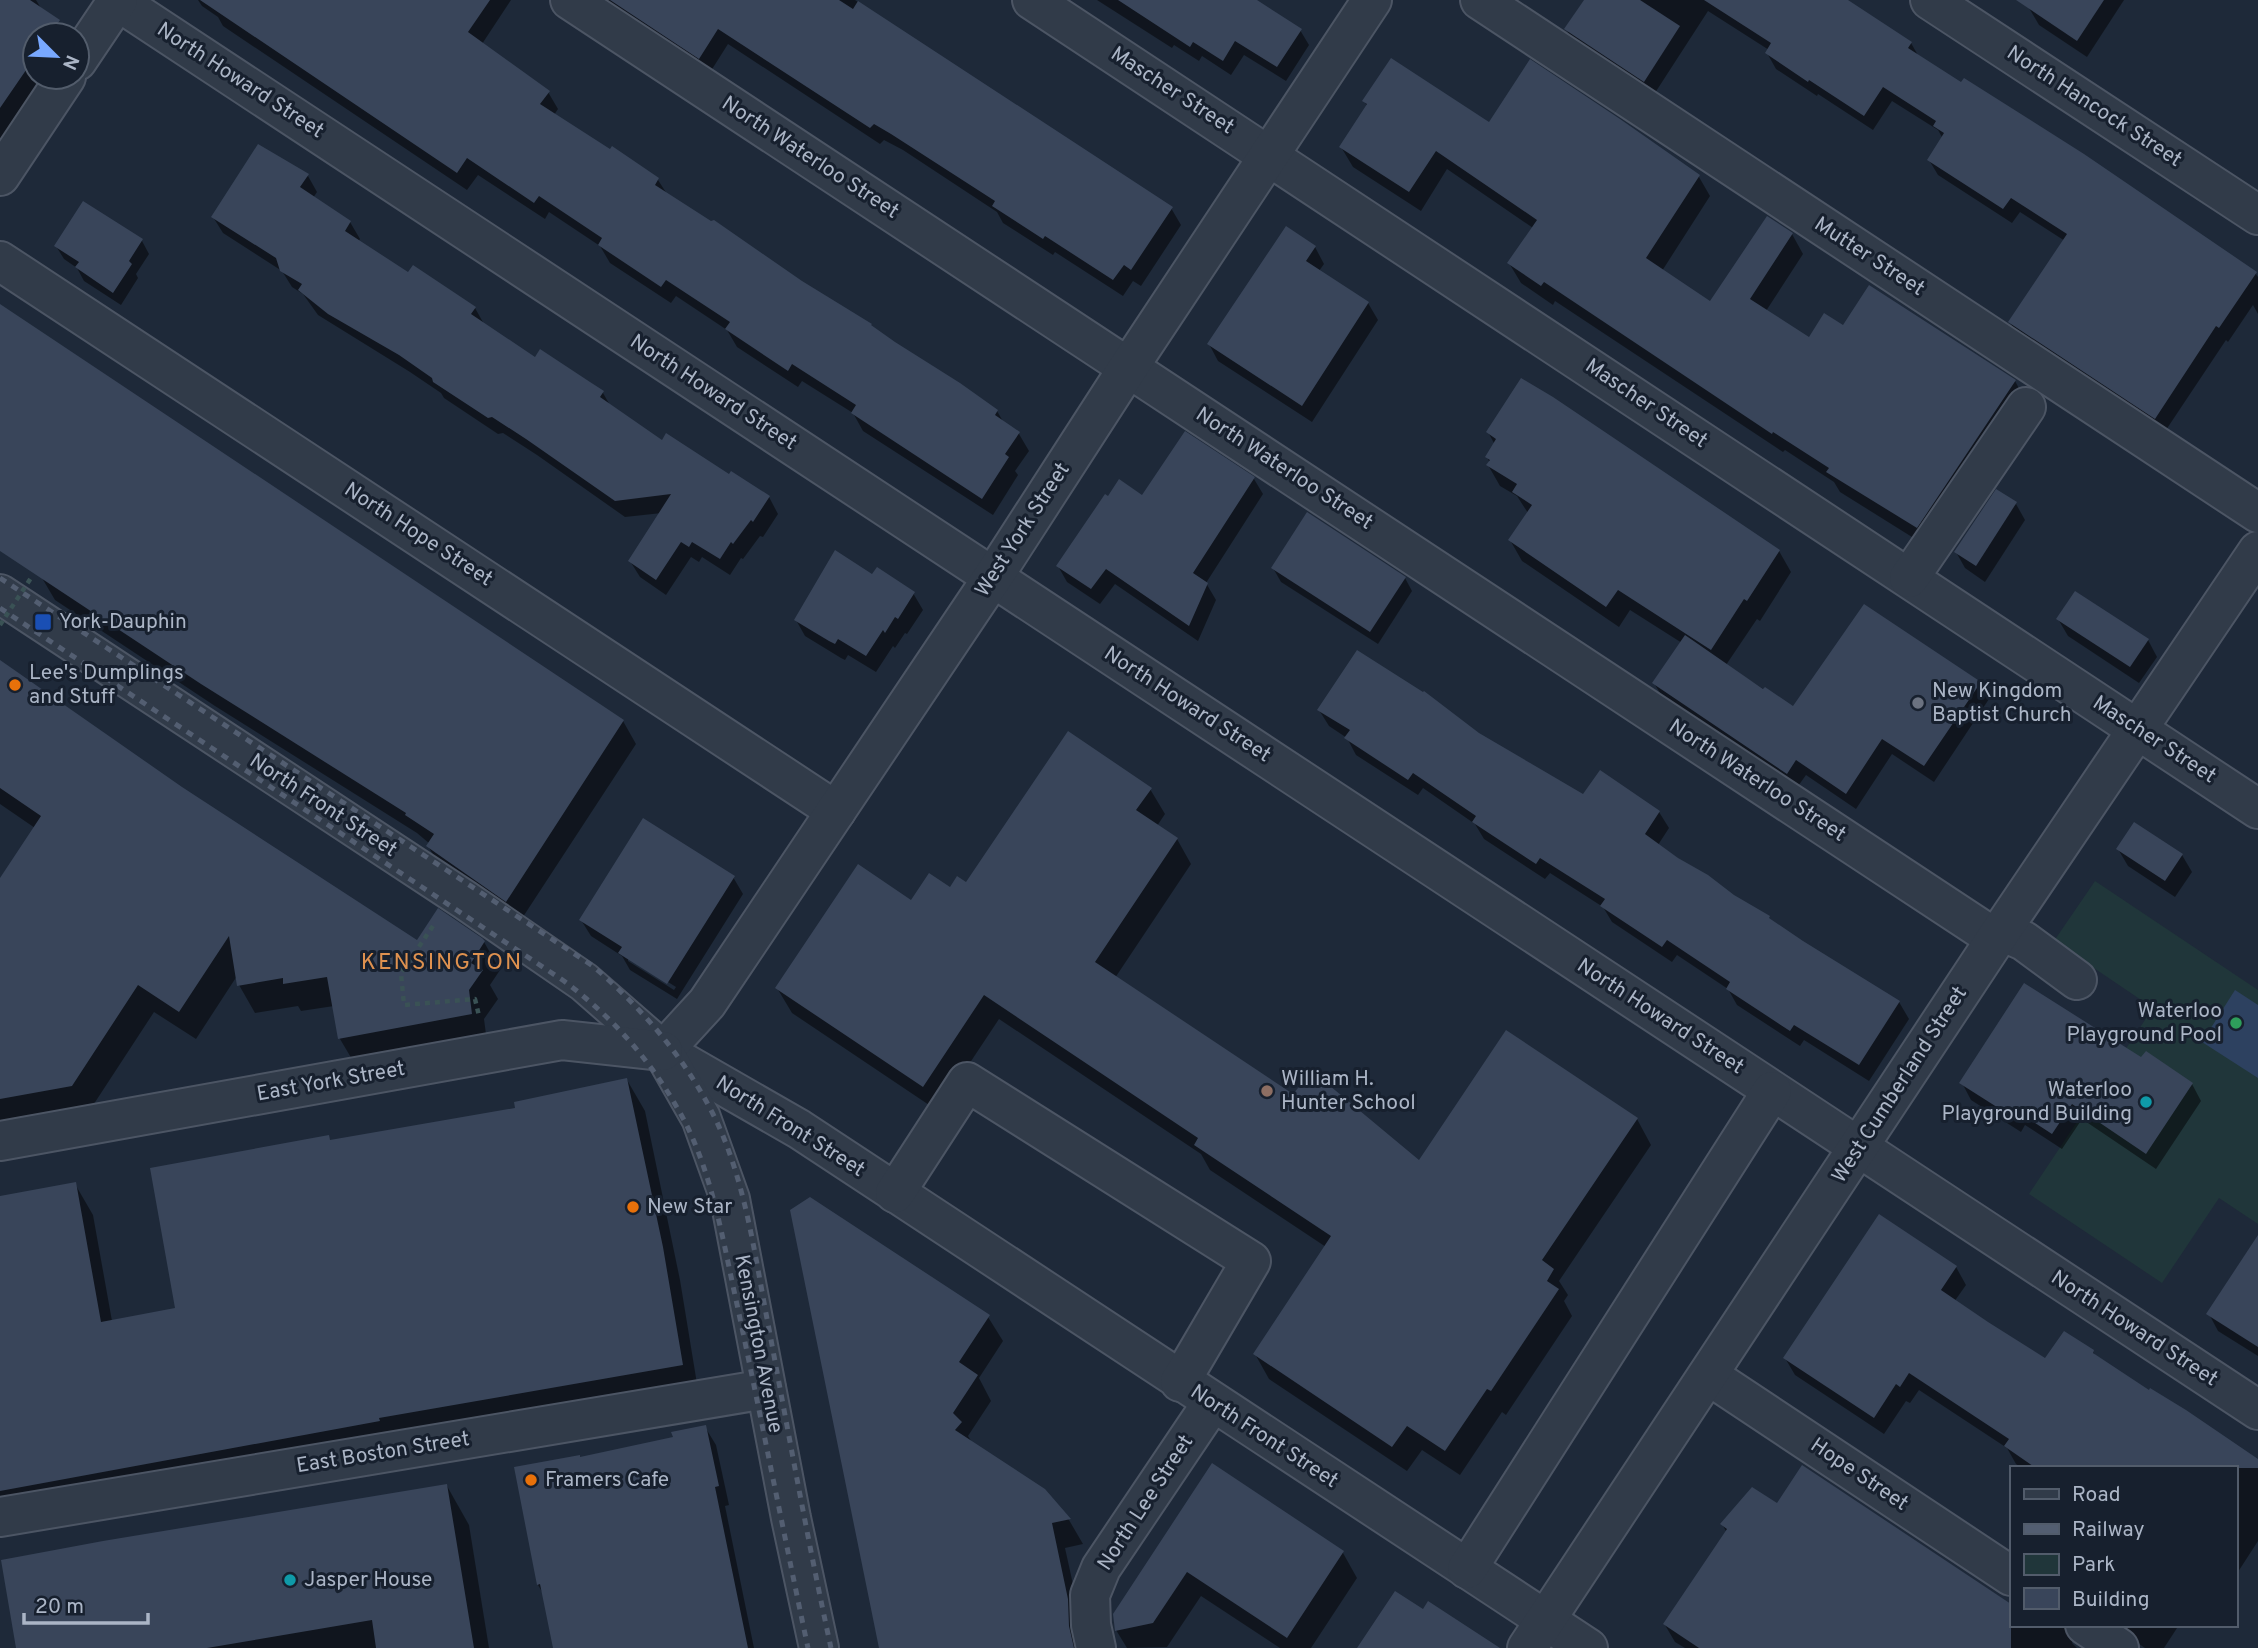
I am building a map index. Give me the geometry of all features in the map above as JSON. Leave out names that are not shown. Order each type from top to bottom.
[{"type":"street","points":[[91,40],[117,0]]},
{"type":"street","name":"North Howard Street","points":[[117,0],[2258,1410]]},
{"type":"street","name":"North Waterloo Street","points":[[570,0],[1128,368],[1999,935],[2024,941],[2077,980]]},
{"type":"street","name":"Mascher Street","points":[[1032,0],[2258,808]]},
{"type":"street","name":"West York Street","points":[[663,1051],[707,1003],[993,577],[1128,368],[1373,0]]},
{"type":"street","name":"Mutter Street","points":[[1480,0],[2258,513]]},
{"type":"street","name":"North Hancock Street","points":[[1930,0],[2258,215]]},
{"type":"street","points":[[0,177],[57,91]]},
{"type":"street","name":"North Hope Street","points":[[0,261],[836,811]]},
{"type":"street","points":[[1909,578],[2026,407]]},
{"type":"street","name":"West Cumberland Street","points":[[1536,1634],[1999,935],[2258,551]]},
{"type":"street","name":"North Front Street","points":[[16,586],[584,982],[663,1051],[799,1129],[1467,1569],[1536,1634],[1588,1648]]},
{"type":"street","name":"East York Street","points":[[0,1140],[562,1040],[663,1051]]},
{"type":"street","name":"Kensington Avenue","points":[[663,1051],[701,1118],[730,1199],[791,1518],[819,1648]]},
{"type":"street","points":[[895,1193],[967,1082],[1251,1261],[1180,1381]]},
{"type":"street","points":[[1467,1569],[1772,1091]]},
{"type":"street","name":"Hope Street","points":[[1708,1375],[2010,1575]]},
{"type":"street","name":"East Boston Street","points":[[0,1517],[766,1389]]},
{"type":"street","name":"North Lee Street","points":[[1096,1648],[1091,1625],[1090,1595],[1101,1568],[1212,1403]]},
{"type":"street","points":[[2088,1627],[2119,1648]]},
{"type":"path","points":[[0,625],[16,586]]},
{"type":"path","points":[[429,919],[435,923],[401,973],[404,1005],[475,999]]},
{"type":"green space","points":[[2095,881],[2258,990],[2258,1224],[2219,1198],[2162,1283],[2029,1194],[2153,1008],[2054,941]]},
{"type":"water","name":"Waterloo Playground Pool","points":[[2235,990],[2258,1005],[2258,1078],[2202,1042]]},
{"type":"building","points":[[0,0],[30,0],[60,20],[21,21],[21,77],[0,108]]},
{"type":"building","points":[[200,0],[490,0],[468,32],[550,91],[540,104],[610,149],[612,146],[659,178],[655,185],[711,221],[714,220],[998,410],[995,415],[1020,432],[1005,454],[1009,457],[982,499],[851,413],[856,405],[792,364],[788,371],[725,329],[730,322],[666,280],[661,287],[598,245],[602,238],[539,196],[534,203],[467,158],[457,173]]},
{"type":"building","points":[[610,0],[839,0],[853,9],[858,1],[1173,207],[1131,270],[1124,265],[1113,280],[992,206],[995,201],[891,134],[874,124],[870,128],[718,29],[699,59]]},
{"type":"building","points":[[1118,0],[1257,0],[1302,29],[1277,67],[1235,41],[1223,61],[1193,42],[1190,47]]},
{"type":"building","points":[[1584,0],[1640,0],[1680,26],[1644,82],[1564,29]]},
{"type":"building","points":[[1704,0],[1848,0],[1912,42],[1908,48],[1961,82],[1964,78],[2084,154],[2257,272],[2219,328],[2216,326],[2155,419],[2008,322],[2067,234],[2011,198],[2003,209],[1927,160],[1944,133],[1933,126],[1936,121],[1883,87],[1864,116],[1765,53],[1771,43]]},
{"type":"building","points":[[2016,0],[2104,0],[2077,41]]},
{"type":"building","points":[[1391,58],[1489,122],[1530,59],[1700,175],[1646,258],[1710,301],[1767,216],[1793,233],[1750,299],[1809,337],[1824,313],[1843,325],[1869,285],[2016,380],[1917,528],[1826,472],[1829,468],[1773,432],[1772,434],[1544,282],[1541,286],[1507,263],[1537,220],[1436,151],[1409,192],[1339,147],[1367,104],[1362,101]]},
{"type":"building","points":[[258,144],[309,174],[300,187],[351,221],[345,231],[408,272],[413,265],[476,307],[471,314],[535,357],[540,349],[604,391],[600,397],[662,440],[666,433],[729,474],[731,471],[770,496],[753,522],[751,520],[733,544],[731,542],[720,559],[692,542],[689,547],[681,542],[656,580],[628,561],[671,494],[615,501],[526,439],[433,382],[432,378],[399,355],[328,314],[298,290],[302,284],[280,271],[276,258],[211,217]]},
{"type":"building","points":[[83,201],[143,239],[129,261],[132,264],[113,293],[75,267],[79,262],[54,246]]},
{"type":"building","points":[[1286,226],[1316,246],[1306,261],[1369,302],[1302,406],[1207,344]]},
{"type":"building","points":[[0,304],[624,720],[506,902],[426,846],[434,834],[405,815],[406,813],[201,684],[0,551]]},
{"type":"building","points":[[1521,378],[1780,550],[1711,650],[1618,590],[1606,607],[1508,540],[1532,505],[1512,492],[1517,484],[1486,465],[1490,460],[1485,457],[1496,439],[1486,432]]},
{"type":"building","points":[[1185,431],[1255,477],[1193,573],[1208,583],[1189,626],[1106,569],[1091,589],[1056,566],[1105,494],[1108,496],[1119,479],[1142,495]]},
{"type":"building","points":[[1996,489],[2017,502],[1976,566],[1954,552]]},
{"type":"building","points":[[1307,512],[1406,577],[1370,632],[1271,568]]},
{"type":"building","points":[[835,550],[872,574],[877,567],[915,592],[898,619],[895,617],[885,633],[883,630],[866,656],[838,639],[835,644],[794,620]]},
{"type":"building","points":[[2075,591],[2149,639],[2130,667],[2056,619]]},
{"type":"building","points":[[1864,604],[1981,682],[1924,766],[1882,739],[1846,794],[1796,760],[1787,774],[1652,683],[1685,635],[1763,689],[1765,687],[1793,706]]},
{"type":"building","points":[[1357,650],[1424,691],[1479,733],[1583,794],[1600,770],[1660,811],[1645,834],[1734,895],[1770,916],[1769,918],[1803,941],[1900,1001],[1859,1065],[1794,1025],[1790,1031],[1726,989],[1730,982],[1667,940],[1662,947],[1600,906],[1605,899],[1540,858],[1536,864],[1472,822],[1476,816],[1413,773],[1408,780],[1344,738],[1350,730],[1317,710]]},
{"type":"building","points":[[0,660],[182,787],[417,940],[438,908],[482,938],[485,941],[471,963],[483,970],[469,990],[472,1014],[338,1039],[327,977],[283,984],[283,978],[237,986],[229,936],[179,1012],[138,985],[72,1086],[0,1099],[0,878],[41,816],[0,788]]},
{"type":"building","name":"William H. Hunter School","points":[[1068,731],[1152,788],[1136,810],[1178,838],[1095,962],[1293,1094],[1312,1071],[1419,1160],[1506,1030],[1638,1118],[1542,1260],[1554,1269],[1547,1281],[1559,1289],[1491,1391],[1487,1389],[1445,1451],[1407,1426],[1392,1447],[1253,1354],[1331,1236],[1194,1145],[1198,1138],[984,995],[923,1087],[775,988],[858,864],[911,900],[929,873],[950,887],[957,876],[966,882]]},
{"type":"building","points":[[643,818],[735,876],[667,984],[618,953],[622,947],[579,920]]},
{"type":"building","points":[[2134,822],[2183,854],[2165,881],[2116,849]]},
{"type":"building","points":[[2024,983],[2141,1057],[2146,1051],[2193,1083],[2146,1154],[2072,1104],[2052,1134],[2015,1110],[2011,1116],[1959,1083]]},
{"type":"building","points":[[627,1078],[663,1247],[683,1365],[379,1418],[380,1421],[0,1491],[0,1196],[76,1182],[101,1322],[175,1308],[150,1168],[329,1135],[330,1140],[515,1108],[514,1102]]},
{"type":"building","points":[[810,1197],[990,1315],[959,1362],[978,1375],[953,1413],[962,1422],[955,1430],[1045,1489],[1071,1519],[1052,1523],[1068,1599],[1069,1626],[1074,1648],[879,1648],[790,1210]]},
{"type":"building","points":[[1879,1214],[1957,1266],[1941,1290],[1988,1322],[2045,1358],[2064,1331],[2149,1390],[2150,1388],[2186,1410],[2258,1459],[2258,1468],[2033,1466],[2004,1446],[2009,1439],[1909,1373],[1900,1387],[1896,1384],[1874,1418],[1783,1358]]},
{"type":"building","points":[[2258,1235],[2258,1347],[2206,1314]]},
{"type":"building","points":[[706,1425],[719,1486],[715,1487],[748,1648],[553,1648],[540,1584],[537,1585],[514,1467],[580,1457],[673,1437],[671,1432]]},
{"type":"building","points":[[1212,1463],[1344,1551],[1287,1638],[1187,1572],[1153,1623],[1115,1631],[1113,1614]]},
{"type":"building","points":[[1802,1465],[2010,1603],[2011,1648],[1699,1648],[1663,1624],[1727,1529],[1720,1524],[1752,1487],[1777,1503]]},
{"type":"building","name":"Jasper House","points":[[447,1484],[474,1648],[376,1648],[372,1620],[207,1648],[16,1648],[1,1560]]},
{"type":"building","points":[[1395,1591],[1423,1609],[1428,1601],[1500,1648],[1357,1648]]},
{"type":"railway","points":[[0,578],[593,966],[645,1016],[675,1053],[713,1114],[742,1192],[831,1648]]},
{"type":"railway","points":[[0,608],[564,981],[600,1011],[646,1061],[684,1120],[711,1189],[808,1648]]},
{"type":"place","name":"York-Dauphin","points":[[43,622]]},
{"type":"place","name":"Lee's Dumplings and Stuff","points":[[15,685]]},
{"type":"place","name":"New Kingdom Baptist Church","points":[[1918,703]]},
{"type":"place","name":"Waterloo Playground Pool","points":[[2236,1023]]},
{"type":"place","name":"William H. Hunter School","points":[[1267,1091]]},
{"type":"place","name":"Waterloo Playground Building","points":[[2146,1102]]},
{"type":"place","name":"New Star","points":[[633,1207]]},
{"type":"place","name":"Framers Cafe","points":[[531,1480]]},
{"type":"place","name":"Jasper House","points":[[290,1580]]},
{"type":"district","name":"KENSINGTON","points":[[442,963]]}]
